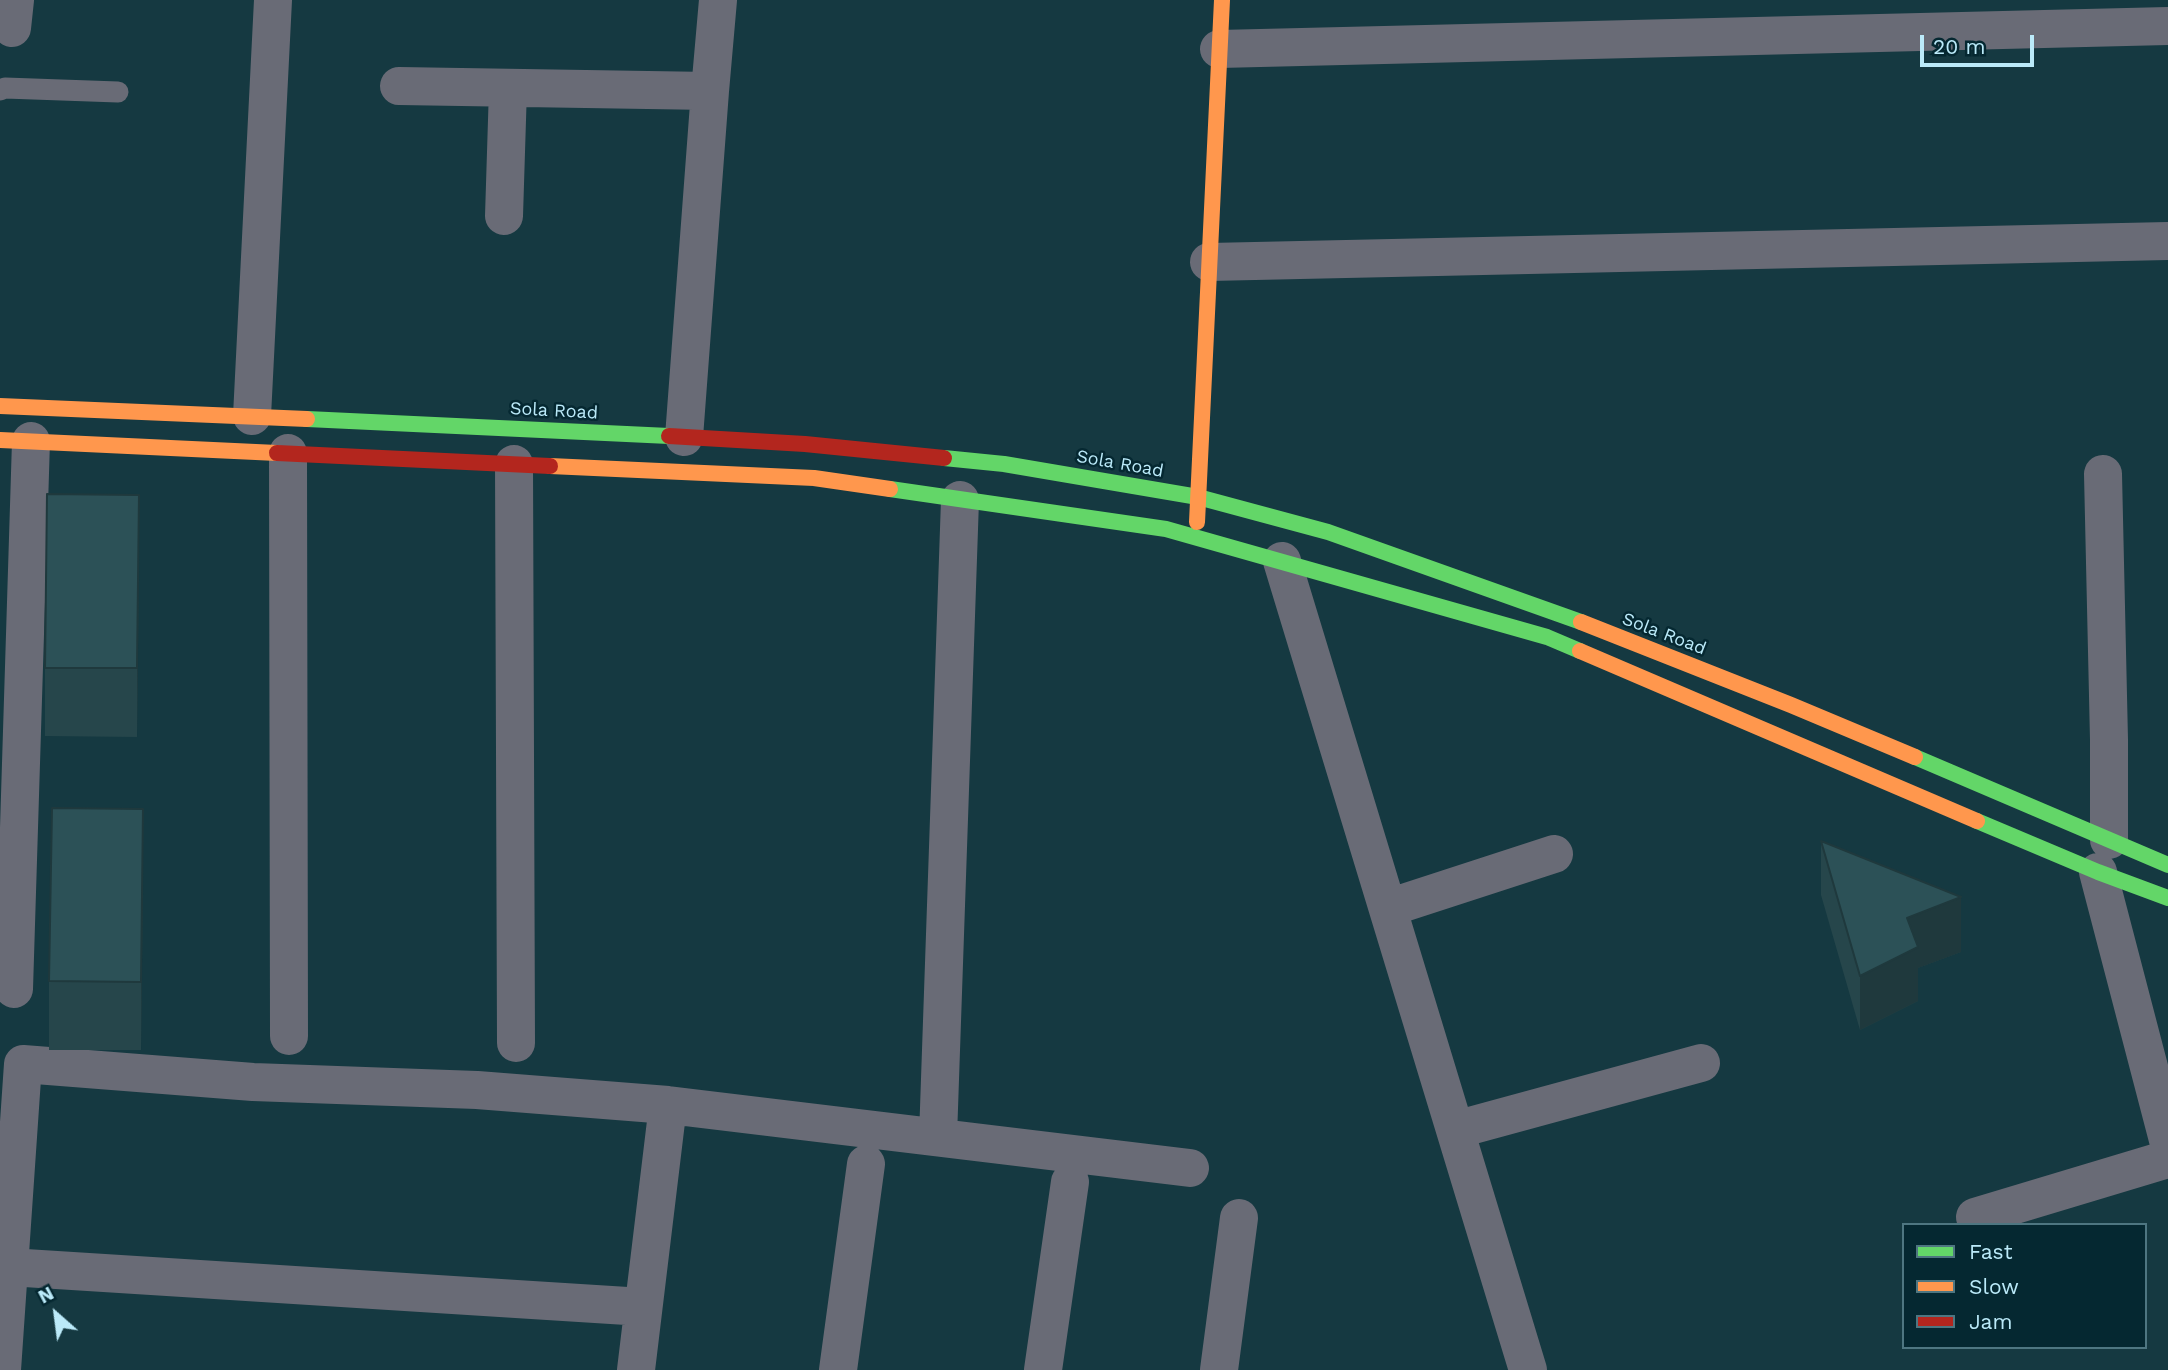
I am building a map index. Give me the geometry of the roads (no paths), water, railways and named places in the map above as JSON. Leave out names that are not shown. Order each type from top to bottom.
[{"type":"main road","points":[[1196,538],[1222,0]]},
{"type":"main road","name":"Sola Road","points":[[0,406],[805,444],[1004,464],[1198,497],[1328,532],[1535,604],[1791,705],[2103,856],[2168,898]]},
{"type":"main road","name":"Sola Road","points":[[16,441],[814,478],[1166,529],[1547,638],[2103,856],[2168,865]]},
{"type":"street","points":[[252,416],[273,0]]},
{"type":"street","points":[[684,437],[718,0]]},
{"type":"street","points":[[1219,49],[2168,26]]},
{"type":"street","points":[[399,86],[710,91]]},
{"type":"street","points":[[504,216],[508,88]]},
{"type":"street","points":[[1209,262],[2168,241]]},
{"type":"street","points":[[14,989],[16,441]]},
{"type":"street","points":[[288,453],[289,1036]]},
{"type":"street","points":[[514,464],[516,1042]]},
{"type":"street","points":[[2103,474],[2109,726],[2103,856],[2168,1140]]},
{"type":"street","points":[[938,1137],[960,500]]},
{"type":"street","points":[[1282,561],[1528,1370]]},
{"type":"street","points":[[1388,908],[1554,854]]},
{"type":"street","points":[[1455,1130],[1701,1063]]},
{"type":"street","points":[[2,1370],[23,1064],[253,1082],[477,1090],[668,1105],[1190,1168]]},
{"type":"street","points":[[636,1370],[668,1105]]},
{"type":"street","points":[[1975,1217],[2168,1159]]},
{"type":"street","points":[[838,1370],[866,1164]]},
{"type":"street","points":[[1043,1370],[1069,1182]]},
{"type":"street","points":[[1219,1370],[1239,1218]]},
{"type":"street","points":[[9,1267],[643,1307]]},
{"type":"lane","points":[[0,90],[118,92]]}]
